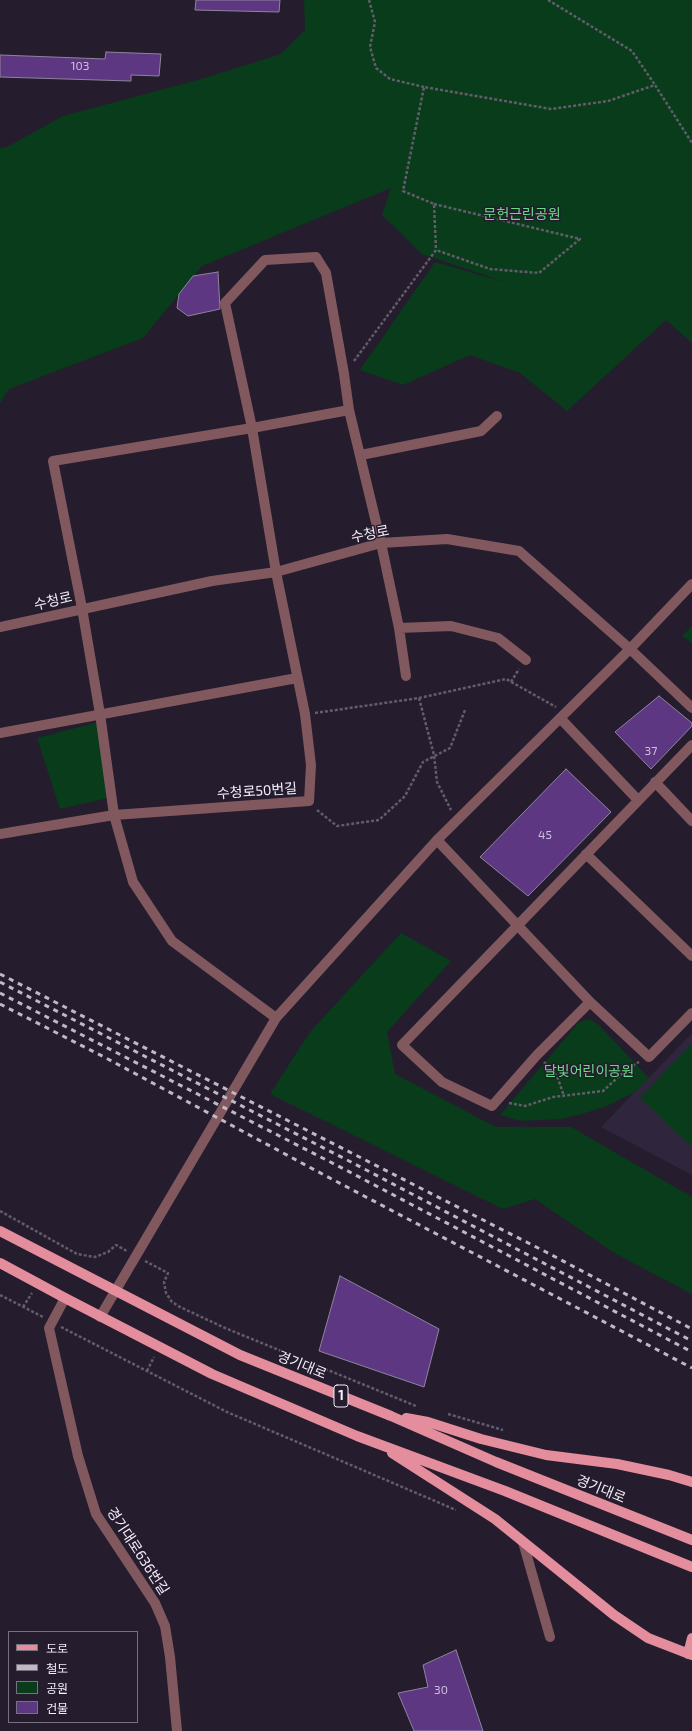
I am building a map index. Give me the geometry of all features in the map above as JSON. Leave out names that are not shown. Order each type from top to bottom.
[{"type":"main road","name":"경기대로","points":[[0,1231],[117,1290],[240,1355],[391,1416],[496,1462],[692,1540]]},
{"type":"main road","name":"1","points":[[1,1265],[212,1374],[377,1443],[505,1491],[692,1567]]},
{"type":"main road","points":[[391,1416],[428,1422],[481,1439],[546,1455],[617,1464],[669,1475],[692,1482]]},
{"type":"main road","points":[[377,1443],[442,1487],[495,1519],[614,1616],[648,1638],[690,1654],[692,1638]]},
{"type":"street","name":"수청로50번길","points":[[0,834],[114,815],[309,801],[312,765],[305,714],[276,572],[252,428],[225,303],[265,260],[316,257],[326,273],[344,374]]},
{"type":"street","points":[[344,374],[349,410],[381,543],[399,628],[406,676]]},
{"type":"street","points":[[276,1018],[172,941],[133,882],[114,815],[100,714],[82,608],[53,461],[252,428],[349,410]]},
{"type":"street","points":[[360,456],[481,431],[497,416]]},
{"type":"street","name":"수청로","points":[[0,627],[212,581],[276,572],[381,543],[447,539],[519,551],[630,648],[692,708]]},
{"type":"street","points":[[100,1317],[276,1018],[437,840],[630,648],[692,584]]},
{"type":"street","points":[[399,628],[450,626],[492,636],[498,638],[526,660]]},
{"type":"street","points":[[0,733],[297,678]]},
{"type":"street","points":[[562,715],[638,800]]},
{"type":"street","points":[[590,1002],[537,1055],[499,1100],[492,1106],[442,1082],[402,1045],[692,745]]},
{"type":"street","points":[[655,782],[692,821]]},
{"type":"street","points":[[437,840],[590,1002],[648,1057],[692,1013]]},
{"type":"street","points":[[586,854],[692,956]]},
{"type":"street","name":"경기대로636번길","points":[[64,1298],[49,1328],[78,1456],[96,1514],[155,1603],[165,1626],[170,1657],[177,1731]]},
{"type":"street","points":[[523,1542],[550,1638]]},
{"type":"path","points":[[370,0],[375,22],[370,47],[376,68],[390,79],[424,87],[551,109],[608,102],[655,85]]},
{"type":"path","points":[[548,0],[632,51],[692,143]]},
{"type":"path","points":[[424,87],[403,191],[434,204],[580,239],[539,273],[490,269],[436,250]]},
{"type":"path","points":[[344,374],[436,250],[434,204]]},
{"type":"path","points":[[305,714],[419,698],[506,679],[562,715]]},
{"type":"path","points":[[419,698],[434,755],[437,782],[456,821]]},
{"type":"path","points":[[309,801],[319,812],[337,826],[379,820],[404,796],[423,762],[450,748],[465,710]]},
{"type":"path","points":[[537,1055],[557,1076],[564,1096]]},
{"type":"path","points":[[499,1100],[525,1106],[553,1097],[603,1091],[626,1069],[648,1057]]},
{"type":"path","points":[[0,1211],[77,1254],[95,1257],[108,1252],[116,1245]]},
{"type":"path","points":[[168,1273],[164,1282],[166,1293],[172,1302],[226,1328],[423,1408]]},
{"type":"path","points":[[0,1295],[227,1412],[460,1511]]},
{"type":"path","points":[[442,1412],[510,1433]]},
{"type":"shaded area","points":[[692,1033],[692,1175],[601,1127]]},
{"type":"green space","name":"문헌근린공원","points":[[304,0],[692,0],[692,343],[666,320],[567,411],[520,373],[470,355],[403,385],[360,370],[435,262],[511,284],[422,254],[382,215],[391,188],[202,266],[143,338],[9,389],[0,403],[0,148],[7,147],[63,116],[198,80],[281,54],[305,30]]},
{"type":"green space","points":[[692,626],[692,643],[682,636]]},
{"type":"green space","points":[[99,722],[112,797],[60,809],[37,738]]},
{"type":"green space","points":[[401,933],[451,961],[387,1032],[395,1074],[496,1127],[571,1127],[692,1197],[692,1294],[616,1254],[535,1199],[503,1209],[270,1094],[310,1032]]},
{"type":"green space","name":"달빛어린이공원","points":[[590,1019],[599,1025],[649,1078],[635,1092],[607,1106],[579,1115],[560,1119],[520,1121],[500,1115],[579,1022]]},
{"type":"green space","points":[[692,1043],[692,1147],[640,1098]]},
{"type":"building","points":[[196,0],[280,0],[279,12],[195,10]]},
{"type":"building","points":[[106,52],[161,54],[159,76],[131,75],[131,81],[0,77],[0,55],[105,59]]},
{"type":"building","points":[[218,272],[220,309],[188,316],[177,308],[179,294],[193,276]]},
{"type":"building","points":[[659,696],[692,723],[692,726],[651,769],[615,732]]},
{"type":"building","points":[[566,769],[611,812],[528,896],[480,857]]},
{"type":"building","points":[[340,1276],[439,1329],[424,1387],[319,1351]]},
{"type":"building","points":[[456,1650],[483,1731],[414,1731],[398,1693],[428,1687],[423,1665]]},
{"type":"railway","points":[[0,974],[546,1252],[692,1329]]},
{"type":"railway","points":[[0,982],[351,1162],[692,1341]]},
{"type":"railway","points":[[0,993],[344,1169],[692,1352]]},
{"type":"railway","points":[[0,1004],[106,1058],[326,1176],[692,1368]]}]
